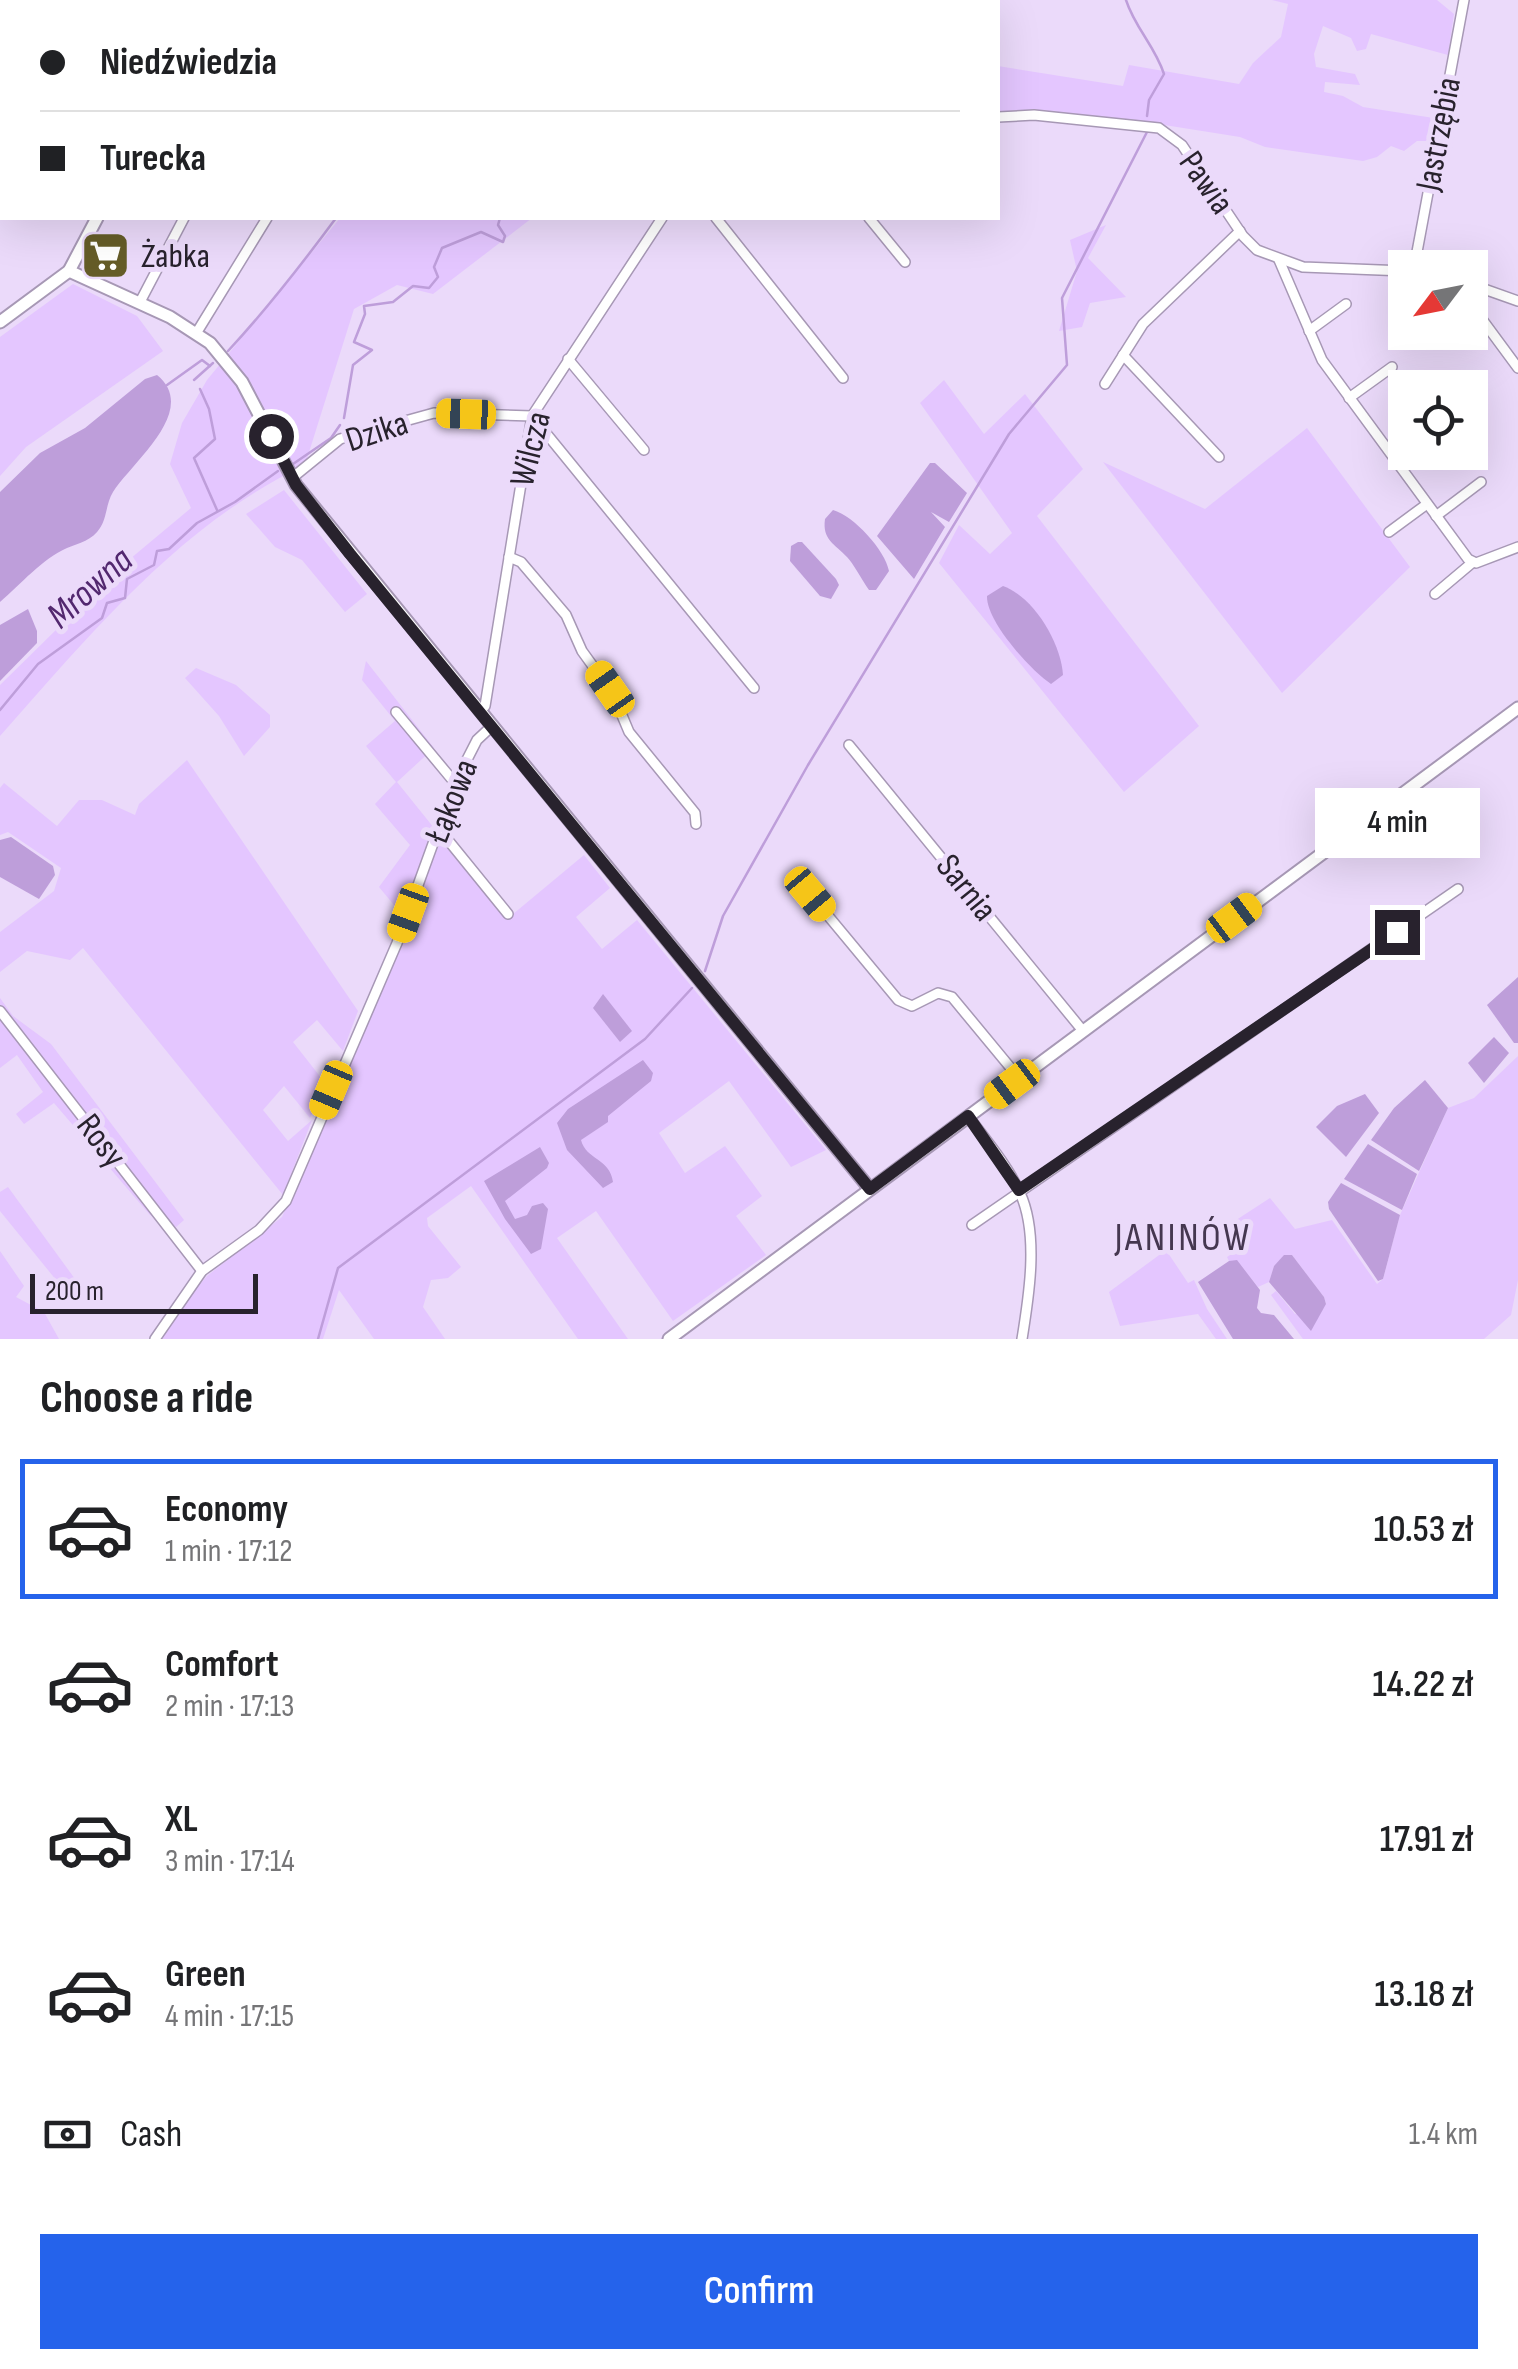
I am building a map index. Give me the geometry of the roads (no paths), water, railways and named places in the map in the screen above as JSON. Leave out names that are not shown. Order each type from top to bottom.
[{"type":"street","name":"Jastrzębia","points":[[1417,250],[1464,0]]},
{"type":"street","name":"Pawia","points":[[1000,117],[1034,115],[1159,128],[1182,145],[1257,250],[1279,260],[1338,270],[1388,270]]},
{"type":"street","points":[[0,322],[69,271],[96,220]]},
{"type":"street","points":[[140,302],[183,220]]},
{"type":"street","points":[[197,332],[266,220]]},
{"type":"street","name":"Wilcza","points":[[480,711],[485,706],[532,416],[661,220]]},
{"type":"street","points":[[718,220],[843,378]]},
{"type":"street","points":[[871,220],[905,262]]},
{"type":"street","points":[[1104,384],[1143,324],[1240,231]]},
{"type":"street","points":[[1279,260],[1322,360],[1388,451]]},
{"type":"street","points":[[69,271],[197,332],[235,372],[292,478],[870,1189]]},
{"type":"street","points":[[1488,290],[1518,300]]},
{"type":"street","points":[[1309,332],[1346,304]]},
{"type":"street","points":[[1488,328],[1518,368]]},
{"type":"street","points":[[1123,355],[1220,457]]},
{"type":"street","points":[[568,360],[644,450]]},
{"type":"street","points":[[1349,398],[1392,366]]},
{"type":"street","name":"Dzika","points":[[292,478],[340,439],[434,413],[532,416]]},
{"type":"street","points":[[532,416],[754,688]]},
{"type":"street","points":[[1402,470],[1473,562]]},
{"type":"street","points":[[1436,516],[1481,482]]},
{"type":"street","points":[[1389,532],[1427,504]]},
{"type":"street","points":[[1435,594],[1473,562],[1518,547]]},
{"type":"street","points":[[509,557],[520,562],[566,616],[582,651],[610,689],[629,732],[696,813],[696,824]]},
{"type":"street","points":[[668,1339],[1518,708]]},
{"type":"street","points":[[396,712],[455,783]]},
{"type":"street","name":"Łąkowa","points":[[155,1339],[202,1272],[259,1230],[286,1201],[398,943],[455,783],[477,740],[492,726]]},
{"type":"street","name":"Sarnia","points":[[849,745],[1083,1031]]},
{"type":"street","points":[[439,829],[508,914]]},
{"type":"street","points":[[972,1225],[1458,889]]},
{"type":"street","points":[[810,894],[898,1000],[908,1006],[938,993],[952,997],[1019,1078]]},
{"type":"street","name":"Rosy","points":[[0,1011],[202,1272]]},
{"type":"street","points":[[968,1116],[1019,1190],[1026,1207],[1022,1339]]},
{"type":"waterway","points":[[1126,0],[1164,74],[1149,100],[1147,116]]},
{"type":"waterway","points":[[705,971],[723,916],[808,765],[1009,434],[1067,365],[1062,298],[1148,130]]},
{"type":"waterway","name":"Mrowna","points":[[228,351],[334,220]]},
{"type":"waterway","name":"Mrowna","points":[[344,418],[353,365],[372,350],[354,342],[365,314],[364,306],[393,302],[413,286],[429,288],[438,277],[434,267],[442,248],[481,232],[503,242],[499,220]]},
{"type":"waterway","name":"Mrowna","points":[[167,385],[202,360],[210,366]]},
{"type":"waterway","name":"Mrowna","points":[[194,380],[213,363]]},
{"type":"waterway","name":"Mrowna","points":[[200,389],[215,439],[194,458],[217,510]]},
{"type":"waterway","name":"Mrowna","points":[[293,464],[331,438],[340,425]]},
{"type":"waterway","name":"Mrowna","points":[[0,710],[38,664],[102,618],[107,603],[125,598],[127,579],[154,565],[157,551],[169,549],[197,523],[278,471]]},
{"type":"waterway","points":[[318,1339],[338,1268],[645,1039],[692,988]]},
{"type":"place","name":"Żabka","points":[[106,256]]},
{"type":"district","name":"JANINÓW","points":[[1183,1238]]}]
